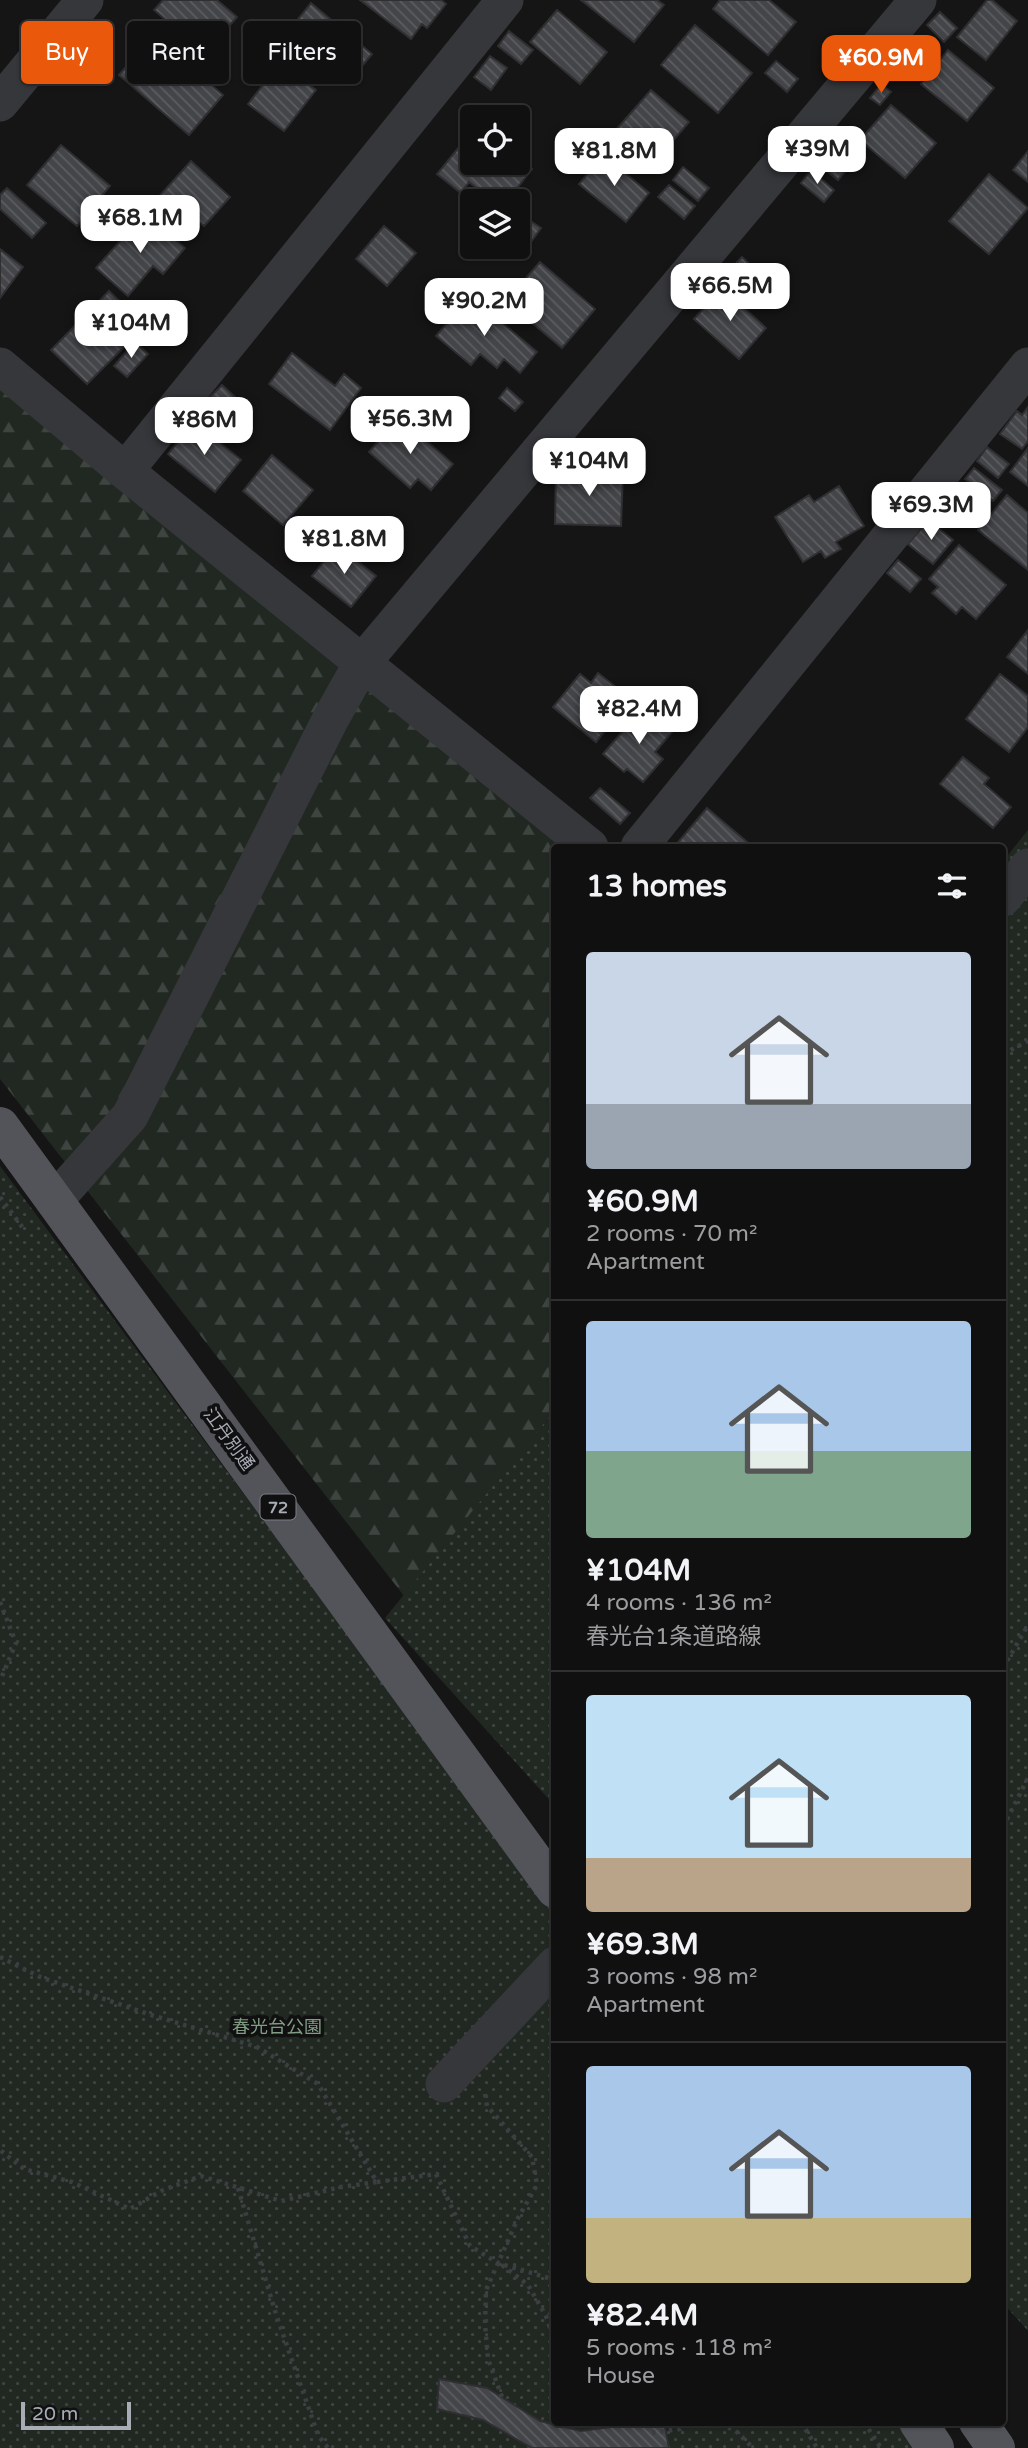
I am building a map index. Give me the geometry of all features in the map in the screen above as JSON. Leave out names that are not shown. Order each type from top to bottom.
[{"type":"main road","name":"江丹別通","points":[[0,1126],[551,1883]]},
{"type":"main road","points":[[921,2426],[935,2448]]},
{"type":"main road","points":[[981,2426],[996,2448]]},
{"type":"street","points":[[0,103],[85,0]]},
{"type":"street","points":[[125,471],[505,0]]},
{"type":"street","points":[[55,1200],[130,1116],[362,663],[918,0]]},
{"type":"street","points":[[0,366],[125,471],[586,844]]},
{"type":"street","points":[[641,844],[1028,366]]},
{"type":"street","points":[[1006,894],[1028,867]]},
{"type":"street","points":[[444,2084],[551,1969]]},
{"type":"path","points":[[1006,1052],[1028,1041]]},
{"type":"path","points":[[0,1602],[16,1643],[0,1681]]},
{"type":"path","points":[[1006,1663],[1028,1625]]},
{"type":"path","points":[[1006,1822],[1028,1778]]},
{"type":"path","points":[[0,1957],[40,1977],[257,2047],[318,2084],[377,2182]]},
{"type":"path","points":[[485,2093],[487,2106],[532,2157],[537,2185],[518,2218],[486,2290],[488,2359],[502,2397]]},
{"type":"path","points":[[0,2150],[24,2169],[72,2182],[130,2209],[161,2191],[201,2176],[281,2201],[341,2187],[436,2174],[470,2246],[528,2286],[546,2316],[551,2331]]},
{"type":"path","points":[[238,2188],[276,2314],[318,2435],[328,2448]]},
{"type":"path","points":[[498,2263],[551,2279]]},
{"type":"path","points":[[652,2434],[683,2426]]},
{"type":"path","points":[[724,2426],[735,2430],[753,2448]]},
{"type":"path","points":[[803,2426],[817,2448]]},
{"type":"path","points":[[866,2426],[879,2446],[870,2448]]},
{"type":"green space","points":[[0,370],[568,844],[551,844],[551,1784],[0,1079]]},
{"type":"green space","points":[[1028,830],[1028,2331],[1006,2306],[1006,857]]},
{"type":"green space","name":"春光台公園","points":[[0,1166],[551,1908],[551,2426],[900,2426],[915,2448],[0,2448]]},
{"type":"green space","points":[[551,1415],[551,1802],[385,1618]]},
{"type":"building","points":[[163,0],[217,0],[237,17],[229,26],[229,21],[167,21],[154,10]]},
{"type":"building","points":[[360,0],[441,0],[446,4],[427,28],[422,24],[411,39]]},
{"type":"building","points":[[581,0],[657,0],[664,5],[634,42]]},
{"type":"building","points":[[720,0],[769,0],[796,22],[768,55],[713,9]]},
{"type":"building","points":[[987,0],[992,0],[1017,21],[986,60],[957,37]]},
{"type":"building","points":[[311,3],[333,21],[296,21]]},
{"type":"building","points":[[557,10],[607,52],[580,84],[530,42]]},
{"type":"building","points":[[940,12],[957,28],[944,42],[927,25]]},
{"type":"building","points":[[695,25],[752,73],[718,113],[661,65]]},
{"type":"building","points":[[509,31],[533,50],[521,64],[498,46]]},
{"type":"building","points":[[921,39],[929,46],[910,69],[902,63]]},
{"type":"building","points":[[361,45],[372,54],[361,67]]},
{"type":"building","points":[[948,50],[994,88],[967,121],[921,84]]},
{"type":"building","points":[[490,56],[507,68],[491,90],[474,77]]},
{"type":"building","points":[[776,61],[798,79],[787,92],[765,73]]},
{"type":"building","points":[[127,66],[127,82],[119,75]]},
{"type":"building","points":[[130,84],[210,84],[223,95],[189,135]]},
{"type":"building","points":[[264,84],[308,84],[316,90],[284,131],[248,104]]},
{"type":"building","points":[[881,84],[891,92],[880,105],[870,98]]},
{"type":"building","points":[[651,90],[689,122],[653,164],[615,131]]},
{"type":"building","points":[[891,105],[936,143],[905,178],[860,140]]},
{"type":"building","points":[[835,136],[859,155],[838,180],[814,161]]},
{"type":"building","points":[[61,145],[110,186],[77,226],[27,185]]},
{"type":"building","points":[[460,146],[460,175],[527,175],[516,189],[478,189],[469,182],[464,189],[460,189],[460,192],[437,174]]},
{"type":"building","points":[[1028,151],[1028,182],[1013,170]]},
{"type":"building","points":[[603,155],[649,193],[626,222],[579,184]]},
{"type":"building","points":[[191,161],[230,197],[204,226],[191,215],[182,225],[155,201]]},
{"type":"building","points":[[683,167],[709,188],[698,201],[673,180]]},
{"type":"building","points":[[811,170],[834,190],[824,202],[801,183]]},
{"type":"building","points":[[989,174],[1028,208],[989,254],[949,221]]},
{"type":"building","points":[[669,185],[695,206],[684,219],[658,197]]},
{"type":"building","points":[[7,188],[46,223],[32,238],[0,209],[0,195]]},
{"type":"building","points":[[145,213],[185,248],[163,274],[153,266],[128,296],[96,268]]},
{"type":"building","points":[[530,221],[541,228],[530,243]]},
{"type":"building","points":[[384,226],[416,253],[387,286],[356,259]]},
{"type":"building","points":[[0,249],[23,267],[0,298]]},
{"type":"building","points":[[742,257],[761,275],[748,289],[729,271]]},
{"type":"building","points":[[540,262],[595,309],[562,348],[506,301]]},
{"type":"building","points":[[722,288],[766,328],[739,359],[694,319]]},
{"type":"building","points":[[109,291],[145,326],[87,384],[51,350]]},
{"type":"building","points":[[470,296],[537,352],[520,373],[504,359],[497,368],[480,354],[471,365],[436,336]]},
{"type":"building","points":[[135,342],[148,354],[127,377],[114,366]]},
{"type":"building","points":[[292,353],[335,386],[344,374],[361,388],[330,430],[269,384]]},
{"type":"building","points":[[222,385],[235,397],[220,411],[208,399]]},
{"type":"building","points":[[507,388],[523,402],[515,411],[499,398]]},
{"type":"building","points":[[1028,407],[1028,441],[1022,449],[1000,434],[1017,411],[1022,415]]},
{"type":"building","points":[[399,417],[453,464],[431,490],[418,479],[410,488],[369,452]]},
{"type":"building","points":[[194,422],[241,460],[215,492],[168,454]]},
{"type":"building","points":[[987,447],[1009,464],[998,478],[977,461]]},
{"type":"building","points":[[1028,448],[1028,486],[1010,472]]},
{"type":"building","points":[[272,455],[313,490],[283,525],[243,491]]},
{"type":"building","points":[[974,468],[1002,490],[993,501],[965,479]]},
{"type":"building","points":[[556,469],[623,472],[621,526],[555,524]]},
{"type":"building","points":[[839,486],[864,526],[836,542],[841,549],[825,558],[821,551],[803,562],[775,517],[809,495],[814,502]]},
{"type":"building","points":[[1007,495],[1028,513],[1028,570],[978,530]]},
{"type":"building","points":[[928,520],[953,540],[933,564],[908,544]]},
{"type":"building","points":[[337,545],[376,576],[351,607],[312,576]]},
{"type":"building","points":[[959,545],[1006,585],[976,619],[962,607],[956,614],[932,593],[938,587],[929,579]]},
{"type":"building","points":[[898,560],[921,579],[910,592],[887,573]]},
{"type":"building","points":[[1028,630],[1028,674],[1007,657]]},
{"type":"building","points":[[598,673],[631,699],[596,742],[553,707],[580,674],[591,683]]},
{"type":"building","points":[[1000,674],[1028,696],[1028,727],[1009,752],[966,719]]},
{"type":"building","points":[[643,708],[672,732],[655,752],[663,759],[643,782],[627,769],[624,772],[603,754]]},
{"type":"building","points":[[963,757],[989,778],[984,784],[1011,807],[993,828],[940,784]]},
{"type":"building","points":[[600,788],[630,813],[620,824],[590,798]]},
{"type":"building","points":[[707,808],[749,844],[677,844]]},
{"type":"building","points":[[439,2379],[487,2388],[551,2426],[581,2431],[617,2426],[665,2426],[669,2448],[532,2448],[483,2420],[437,2409]]}]
